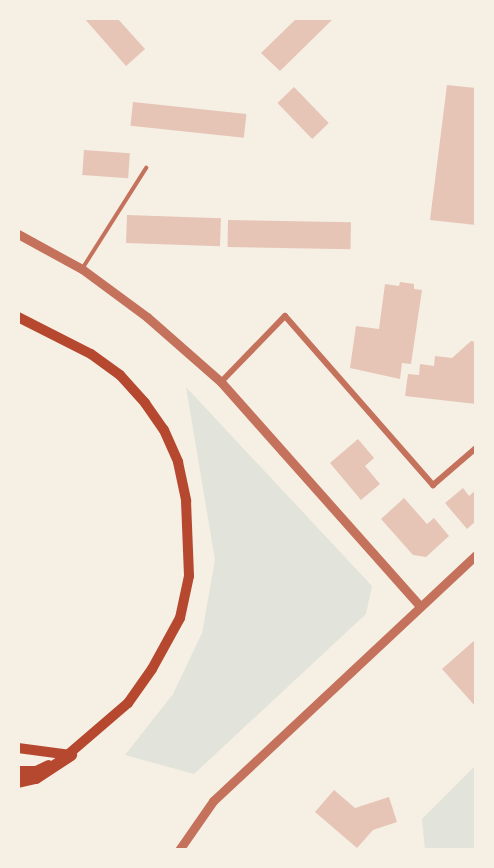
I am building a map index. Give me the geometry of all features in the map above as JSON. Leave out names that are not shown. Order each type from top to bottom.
[{"type":"highway","points":[[18,782],[36,778],[71,755]]},
{"type":"main road","points":[[18,317],[91,354],[120,375],[146,403],[164,430],[178,462],[186,501],[189,576],[180,618],[152,669],[128,703],[71,755],[36,771],[18,771]]},
{"type":"main road","points":[[18,748],[71,755]]},
{"type":"street","points":[[18,234],[82,269],[147,316],[221,382],[419,605]]},
{"type":"street","points":[[221,382],[285,316],[434,486],[476,448]]},
{"type":"street","points":[[179,850],[213,801],[419,605],[476,555]]},
{"type":"lane","points":[[82,269],[146,168]]},
{"type":"shaded area","points":[[186,387],[372,586],[366,614],[194,774],[125,755],[173,694],[202,633],[215,560]]},
{"type":"shaded area","points":[[476,765],[476,850],[425,850],[422,819]]},
{"type":"building","points":[[84,18],[117,18],[145,49],[126,66]]},
{"type":"building","points":[[297,18],[334,18],[280,71],[261,53]]},
{"type":"building","points":[[447,85],[476,88],[476,225],[430,220]]},
{"type":"building","points":[[294,87],[329,123],[312,139],[277,103]]},
{"type":"building","points":[[133,102],[246,114],[244,138],[130,126]]},
{"type":"building","points":[[84,150],[130,153],[128,178],[82,175]]},
{"type":"building","points":[[127,215],[221,218],[220,246],[126,243]]},
{"type":"building","points":[[228,220],[351,222],[351,249],[228,247]]},
{"type":"building","points":[[400,282],[414,284],[414,289],[422,290],[411,364],[402,363],[400,379],[350,368],[356,326],[379,329],[385,284],[399,286]]},
{"type":"building","points":[[471,341],[476,342],[476,404],[405,396],[408,374],[419,375],[420,364],[434,366],[435,356],[452,358]]},
{"type":"building","points":[[358,439],[374,458],[365,466],[380,484],[361,500],[330,463]]},
{"type":"building","points":[[463,488],[469,496],[476,490],[476,521],[467,529],[445,503]]},
{"type":"building","points":[[404,498],[427,524],[434,518],[449,536],[426,557],[413,555],[381,519]]},
{"type":"building","points":[[476,639],[476,707],[442,669]]},
{"type":"building","points":[[334,790],[355,808],[389,797],[397,822],[373,830],[357,848],[315,812]]}]
